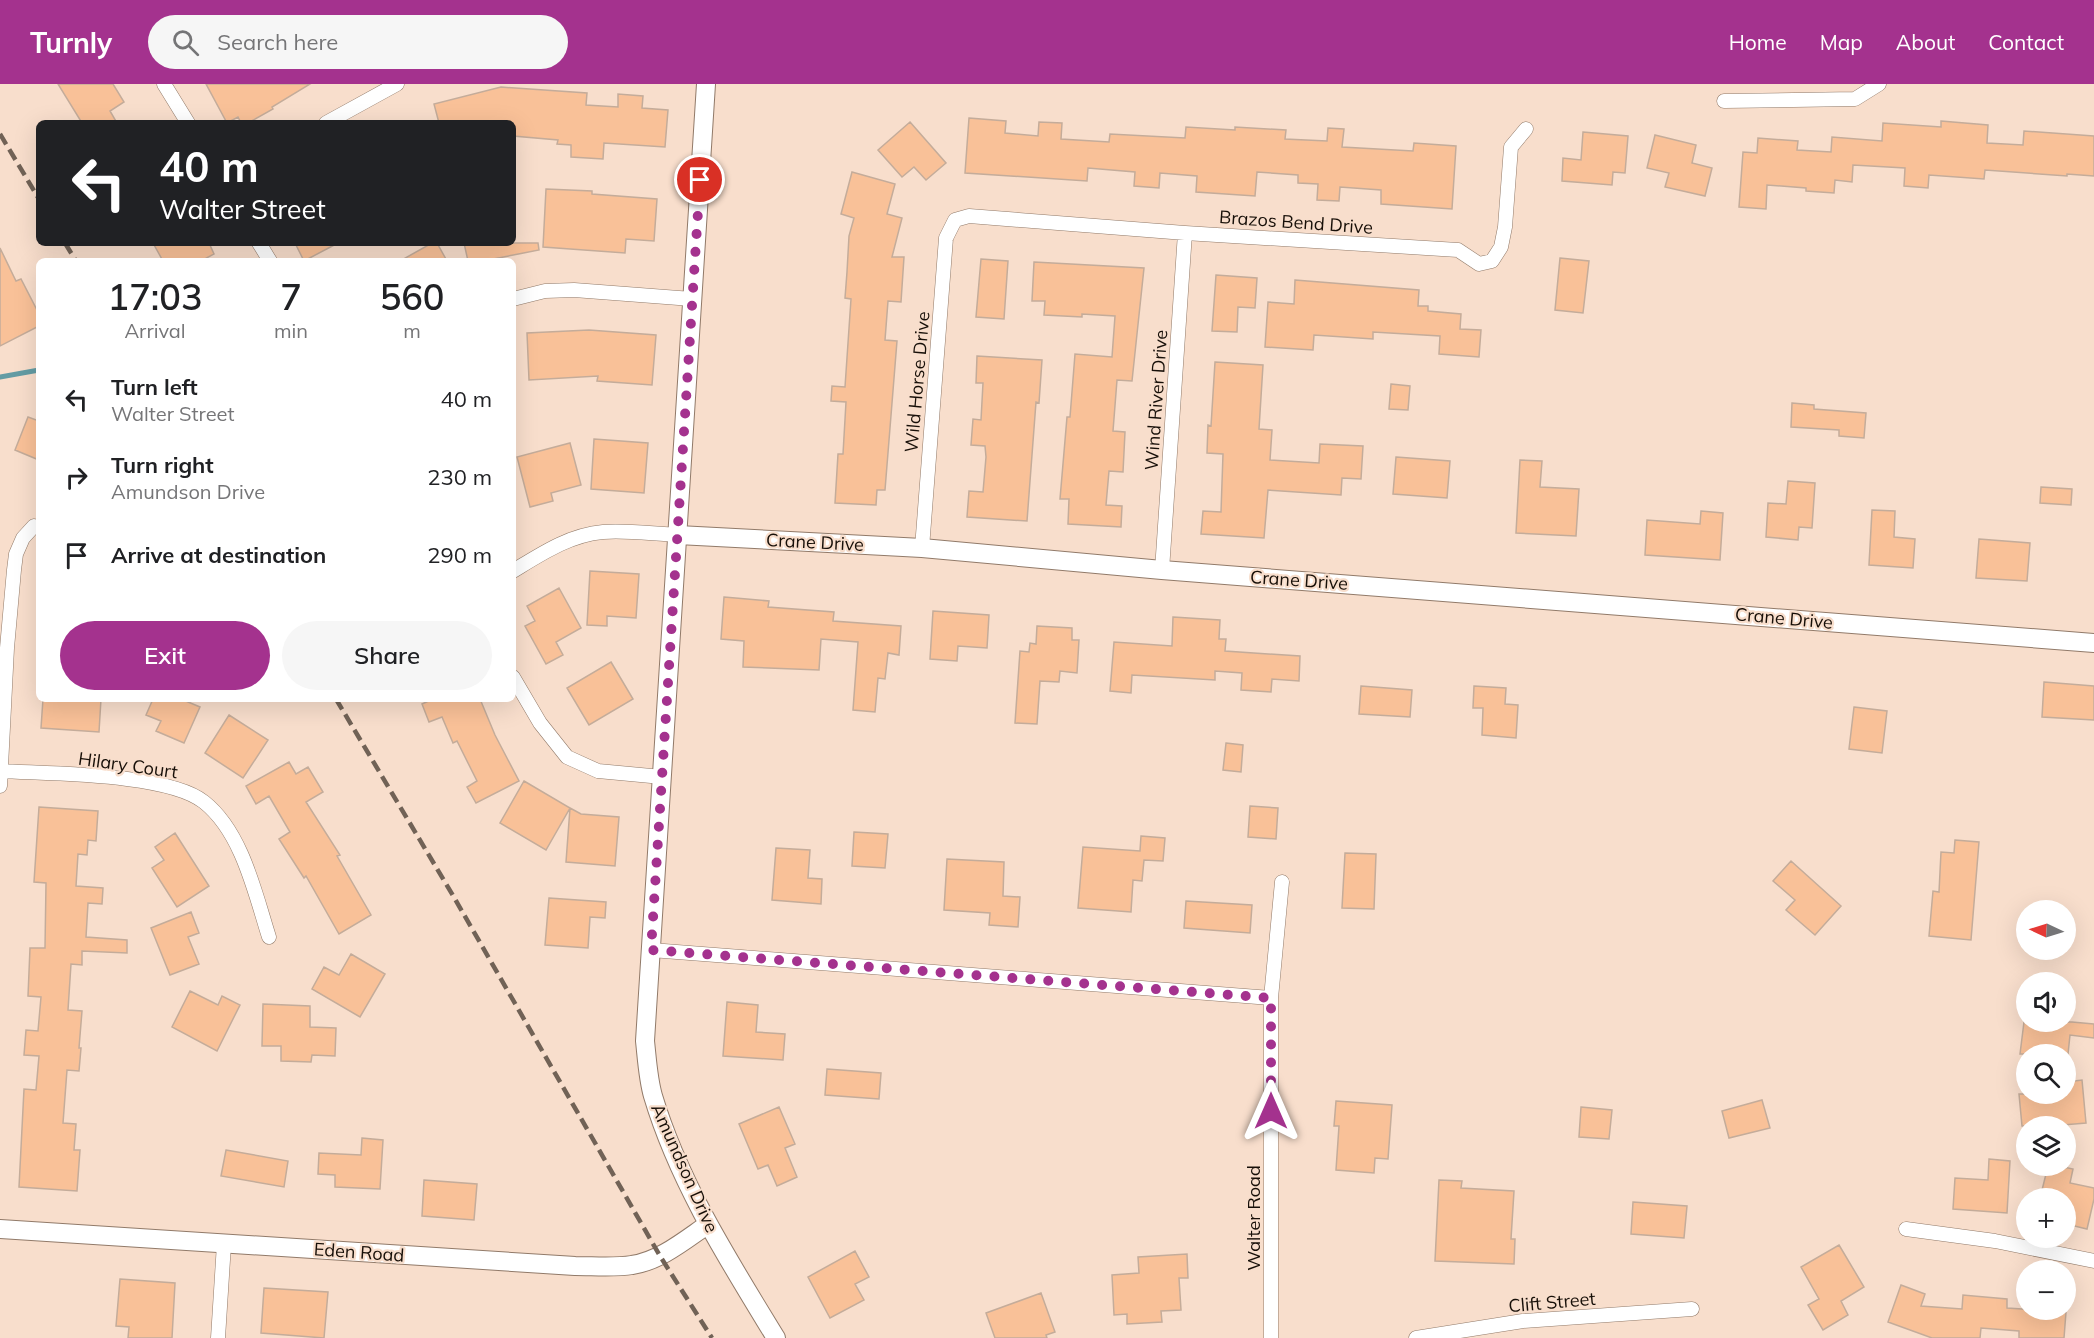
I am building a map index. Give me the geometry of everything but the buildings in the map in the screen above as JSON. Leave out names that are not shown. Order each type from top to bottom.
[{"type":"street","points":[[164,84],[186,120]]},
{"type":"street","points":[[331,120],[397,84]]},
{"type":"street","name":"Amundson Drive","points":[[706,84],[651,950],[646,994],[645,1041],[652,1093],[666,1134],[707,1225],[776,1338]]},
{"type":"street","points":[[1724,101],[1855,99],[1879,84]]},
{"type":"street","name":"Brazos Bend Drive","points":[[955,220],[969,216],[1185,233],[1458,250],[1479,264],[1492,261],[1501,247],[1505,226],[1511,147],[1526,129]]},
{"type":"street","name":"Wild Horse Drive","points":[[922,548],[946,238],[955,220]]},
{"type":"street","name":"Wind River Drive","points":[[1162,570],[1185,233]]},
{"type":"street","points":[[516,298],[545,291],[574,290],[692,299]]},
{"type":"street","points":[[0,786],[7,648],[16,554],[23,538],[34,526]]},
{"type":"street","name":"Crane Drive","points":[[516,569],[550,548],[602,532],[678,535],[922,548],[1162,570],[2094,643]]},
{"type":"street","points":[[516,682],[540,723],[567,757],[598,771],[662,777]]},
{"type":"street","name":"Hilary Court","points":[[1,771],[118,778],[145,782],[179,789],[204,802],[232,836],[246,864],[269,937]]},
{"type":"street","name":"Walter Road","points":[[1271,1338],[1271,998],[1282,882]]},
{"type":"street","points":[[651,950],[1271,998]]},
{"type":"street","name":"Eden Road","points":[[0,1229],[575,1266],[632,1265],[660,1256],[707,1225]]},
{"type":"street","points":[[1906,1229],[1995,1241],[2094,1262]]},
{"type":"street","points":[[218,1338],[224,1244]]},
{"type":"street","name":"Clift Street","points":[[1416,1338],[1523,1322],[1692,1310]]},
{"type":"waterway","points":[[0,377],[36,371]]},
{"type":"railway","points":[[0,134],[36,194]]},
{"type":"railway","points":[[67,246],[74,258]]},
{"type":"railway","points":[[338,702],[455,899],[660,1256],[712,1338]]},
{"type":"route","points":[[700,180],[651,950],[1271,998],[1271,1111]]}]
